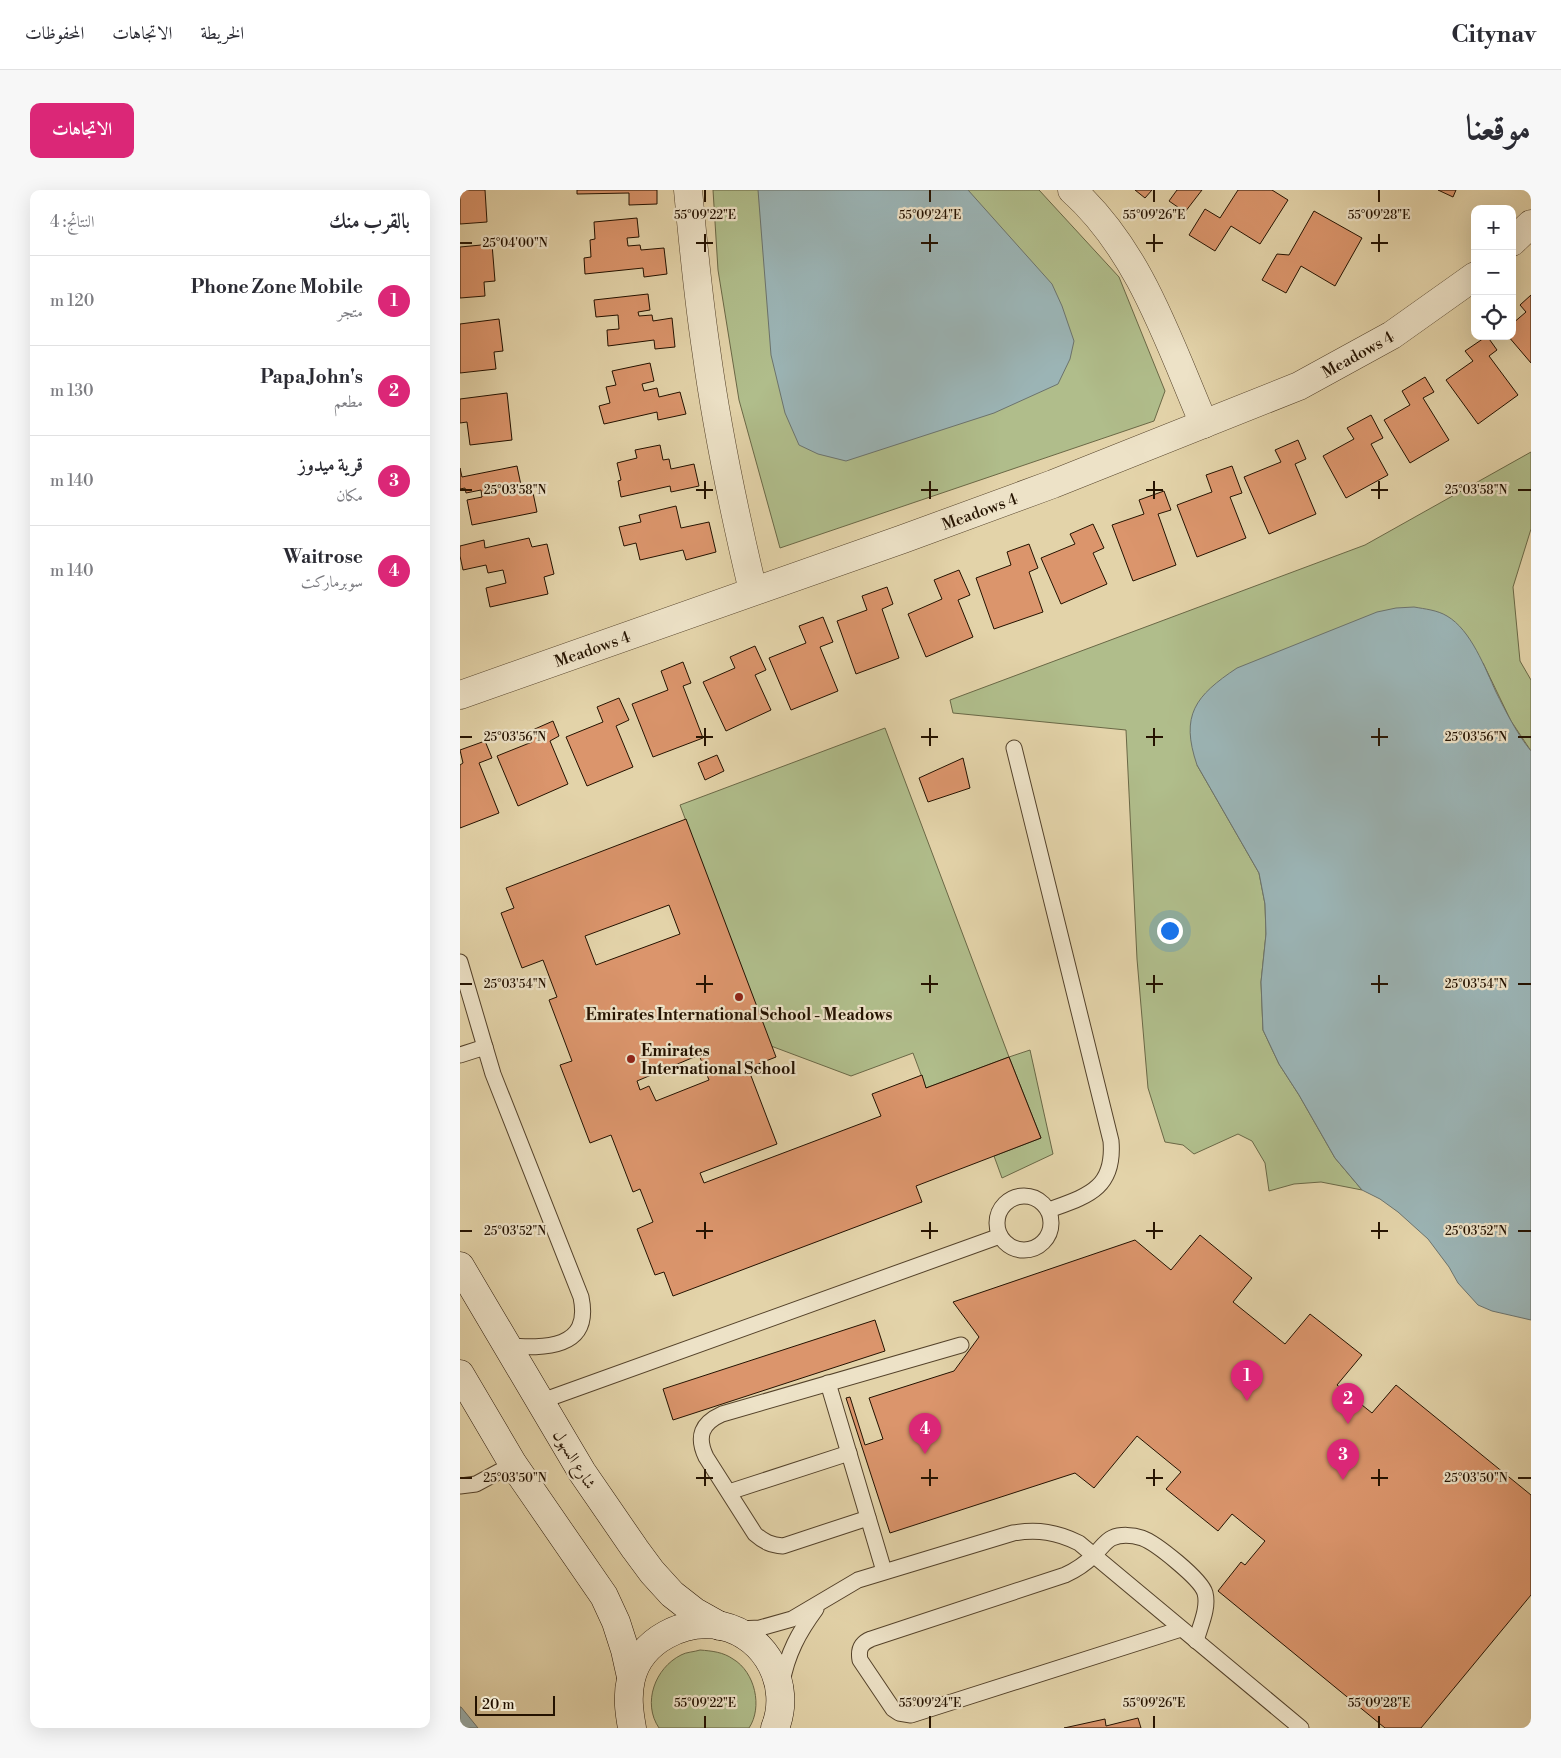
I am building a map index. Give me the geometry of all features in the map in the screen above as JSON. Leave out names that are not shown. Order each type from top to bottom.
[{"type":"street","points":[[688,190],[694,261],[713,397],[737,522],[753,591]]},
{"type":"street","points":[[1072,190],[1112,234],[1137,274],[1158,317],[1204,424]]},
{"type":"street","points":[[1516,238],[1531,224]]},
{"type":"street","name":"Meadows 4","points":[[460,696],[624,639],[1053,484],[1299,386],[1392,335],[1471,279]]},
{"type":"street","name":"شارع السهول","points":[[460,1266],[582,1472],[652,1572],[672,1594],[695,1612],[748,1638],[763,1652],[775,1670],[781,1715]]},
{"type":"street","points":[[460,1374],[513,1464],[604,1596],[616,1622],[631,1677]]},
{"type":"street","points":[[632,1728],[627,1704],[631,1677],[641,1657],[656,1641],[676,1630],[698,1625],[725,1627]]},
{"type":"lane","points":[[1014,748],[1108,1131],[1112,1154],[1110,1168],[1104,1180],[1094,1190],[1083,1197],[1049,1210]]},
{"type":"lane","points":[[460,962],[493,1074],[581,1297],[583,1309],[582,1320],[577,1331],[566,1340],[552,1346],[508,1346]]},
{"type":"lane","points":[[460,1055],[485,1047]]},
{"type":"lane","points":[[1022,1196],[1033,1197],[1042,1202],[1049,1210],[1052,1221],[1051,1231],[1046,1241],[1037,1247],[1027,1250],[1016,1249],[1007,1244],[1000,1236],[997,1226],[998,1215],[1003,1206],[1012,1199],[1022,1196]]},
{"type":"lane","points":[[540,1402],[1000,1236]]},
{"type":"lane","points":[[868,1518],[783,1546],[773,1546],[762,1541],[755,1534],[701,1447],[701,1436],[705,1426],[712,1418],[722,1414],[961,1345]]},
{"type":"lane","points":[[828,1383],[884,1571]]},
{"type":"lane","points":[[728,1492],[849,1453]]},
{"type":"lane","points":[[460,1486],[476,1484],[513,1464]]},
{"type":"lane","points":[[725,1627],[753,1628],[777,1625],[792,1619],[858,1580],[1013,1533],[1030,1530],[1047,1531],[1079,1543],[1300,1728]]},
{"type":"lane","points":[[1181,1629],[911,1715],[898,1713],[893,1709],[860,1660],[860,1646],[871,1639],[1064,1575],[1080,1568],[1111,1538],[1121,1535],[1132,1535],[1153,1543],[1201,1584],[1206,1602],[1196,1641]]},
{"type":"lane","points":[[781,1715],[792,1648],[800,1632],[822,1602]]},
{"type":"green space","points":[[713,190],[1039,190],[1119,277],[1165,391],[1154,421],[780,548],[739,400],[718,270]]},
{"type":"green space","points":[[1531,452],[1531,529],[1513,587],[1520,661],[1531,680],[1531,751],[1511,721],[1483,663],[1197,765],[1259,873],[1265,904],[1266,934],[1261,982],[1263,1030],[1279,1064],[1335,1158],[1362,1190],[1321,1182],[1294,1184],[1269,1191],[1265,1163],[1252,1141],[1238,1134],[1194,1154],[1183,1145],[1165,1142],[1148,1088],[1137,959],[1126,730],[953,713],[950,700],[1365,545]]},
{"type":"green space","points":[[885,728],[1009,1057],[926,1088],[913,1053],[851,1076],[771,1046],[680,805]]},
{"type":"green space","points":[[1030,1050],[1053,1154],[1002,1178],[994,1156],[1041,1138],[1009,1057]]},
{"type":"green space","points":[[700,1650],[713,1651],[725,1655],[741,1665],[747,1672],[756,1700],[756,1710],[749,1728],[659,1728],[652,1708],[652,1697],[658,1677],[672,1661],[683,1654]]},
{"type":"water","points":[[758,190],[968,190],[1052,284],[1074,341],[1070,359],[1058,384],[994,413],[846,461],[818,454],[799,445],[785,413],[771,355]]},
{"type":"water","points":[[1414,607],[1443,614],[1456,622],[1463,630],[1482,661],[1512,723],[1531,751],[1531,1320],[1492,1311],[1478,1305],[1458,1283],[1449,1267],[1428,1239],[1398,1212],[1380,1199],[1362,1190],[1335,1158],[1279,1064],[1263,1030],[1261,982],[1266,934],[1265,904],[1259,873],[1197,765],[1192,748],[1190,733],[1191,720],[1195,708],[1201,698],[1211,688],[1237,668],[1377,612]]},
{"type":"water","points":[[461,1707],[478,1728],[460,1728]]},
{"type":"building","points":[[460,190],[485,190],[487,222],[460,224]]},
{"type":"building","points":[[577,190],[657,190],[657,204],[629,205],[629,193],[577,194]]},
{"type":"building","points":[[1135,190],[1152,190],[1145,198]]},
{"type":"building","points":[[1177,190],[1202,190],[1185,212],[1169,201]]},
{"type":"building","points":[[1238,190],[1272,190],[1288,200],[1260,244],[1231,226],[1215,251],[1189,235],[1205,209],[1220,218]]},
{"type":"building","points":[[1438,190],[1456,190],[1453,197]]},
{"type":"building","points":[[1314,211],[1362,238],[1335,286],[1301,266],[1286,293],[1262,280],[1277,254],[1289,255]]},
{"type":"building","points":[[637,218],[639,237],[627,238],[628,246],[640,245],[641,250],[664,248],[667,274],[644,277],[643,268],[585,274],[584,258],[591,257],[590,240],[595,239],[594,222]]},
{"type":"building","points":[[492,244],[495,281],[484,282],[485,296],[460,298],[460,247]]},
{"type":"building","points":[[648,294],[650,310],[638,312],[639,316],[652,315],[653,321],[672,318],[675,347],[655,349],[654,340],[608,346],[607,330],[619,329],[618,315],[596,317],[594,300]]},
{"type":"building","points":[[1531,295],[1531,363],[1511,340],[1516,340],[1516,321],[1526,312],[1520,305]]},
{"type":"building","points":[[499,319],[503,351],[494,352],[496,369],[460,373],[460,324]]},
{"type":"building","points":[[1481,340],[1490,340],[1497,350],[1489,356],[1518,395],[1478,424],[1446,380],[1473,361],[1465,351]]},
{"type":"building","points":[[650,363],[654,381],[642,384],[644,391],[657,388],[659,397],[680,392],[686,414],[658,420],[657,412],[604,424],[599,406],[610,403],[606,387],[616,385],[612,371]]},
{"type":"building","points":[[1425,377],[1434,392],[1423,398],[1449,440],[1410,463],[1384,420],[1410,405],[1402,391]]},
{"type":"building","points":[[507,393],[512,440],[470,445],[467,422],[460,423],[460,399]]},
{"type":"building","points":[[1371,415],[1383,438],[1371,444],[1388,475],[1346,498],[1323,456],[1354,439],[1347,428]]},
{"type":"building","points":[[1298,440],[1306,459],[1295,464],[1316,514],[1269,534],[1244,477],[1281,462],[1275,450]]},
{"type":"building","points":[[660,445],[663,460],[669,459],[671,469],[694,464],[699,486],[671,492],[670,486],[621,497],[618,481],[621,480],[617,463],[637,458],[635,450]]},
{"type":"building","points":[[517,466],[522,490],[532,488],[537,512],[472,525],[467,500],[482,497],[481,490],[466,493],[465,488],[460,489],[460,468],[462,477]]},
{"type":"building","points":[[1232,466],[1242,493],[1230,497],[1246,538],[1197,557],[1177,505],[1212,492],[1206,475]]},
{"type":"building","points":[[1164,491],[1171,510],[1158,514],[1176,565],[1133,581],[1112,525],[1144,514],[1139,500]]},
{"type":"building","points":[[676,506],[681,528],[709,522],[716,552],[686,560],[683,550],[640,560],[636,543],[624,546],[619,527],[641,522],[639,515]]},
{"type":"building","points":[[1093,524],[1104,548],[1093,553],[1107,584],[1061,604],[1041,558],[1075,544],[1070,534]]},
{"type":"building","points":[[529,538],[532,547],[547,544],[554,574],[544,577],[548,594],[490,607],[486,588],[506,583],[503,570],[488,573],[486,565],[463,570],[460,546],[484,540],[485,548]]},
{"type":"building","points":[[1029,544],[1038,568],[1029,572],[1043,612],[994,629],[976,578],[1011,565],[1007,552]]},
{"type":"building","points":[[959,570],[970,595],[958,600],[973,637],[926,657],[908,614],[942,599],[934,580]]},
{"type":"building","points":[[887,587],[893,604],[882,609],[899,658],[856,674],[837,621],[867,610],[862,596]]},
{"type":"building","points":[[823,617],[833,642],[820,647],[838,691],[791,710],[769,658],[806,643],[799,626]]},
{"type":"building","points":[[755,646],[766,670],[755,675],[771,710],[726,731],[703,682],[735,668],[730,657]]},
{"type":"building","points":[[683,662],[691,683],[683,686],[703,738],[653,757],[632,704],[668,690],[661,671]]},
{"type":"building","points":[[619,698],[629,720],[616,726],[633,767],[587,786],[566,737],[603,722],[597,707]]},
{"type":"building","points":[[553,721],[559,736],[550,741],[568,784],[518,806],[497,756],[532,742],[528,732]]},
{"type":"building","points":[[485,741],[492,758],[479,763],[499,813],[460,828],[460,765],[463,763],[460,750]]},
{"type":"building","points":[[717,755],[724,771],[705,780],[698,763]]},
{"type":"building","points":[[963,758],[970,788],[928,802],[919,778]]},
{"type":"building","name":"Emirates International School","points":[[686,819],[776,1057],[748,1068],[777,1144],[700,1173],[704,1183],[881,1116],[872,1094],[922,1075],[926,1088],[1009,1057],[1041,1138],[916,1186],[922,1202],[673,1296],[664,1272],[655,1275],[637,1229],[653,1222],[640,1189],[633,1192],[611,1135],[590,1143],[560,1065],[572,1061],[549,1000],[557,997],[543,960],[522,968],[501,913],[514,908],[506,888]],"holes":[[[669,905],[680,934],[596,965],[585,936]],[[699,1055],[709,1080],[656,1101],[649,1086],[640,1090],[637,1081]]]},
{"type":"building","points":[[1200,1235],[1252,1278],[1233,1302],[1285,1344],[1310,1314],[1362,1355],[1337,1385],[1372,1413],[1396,1385],[1531,1495],[1531,1595],[1421,1728],[1385,1728],[1218,1591],[1241,1562],[1245,1565],[1265,1541],[1232,1514],[1218,1531],[1166,1489],[1181,1472],[1137,1436],[1094,1488],[1075,1473],[890,1533],[846,1398],[850,1397],[865,1445],[883,1439],[869,1398],[954,1371],[979,1337],[953,1302],[1135,1240],[1171,1270]]},
{"type":"building","points":[[875,1320],[885,1351],[673,1420],[663,1389]]},
{"type":"building","points":[[1138,1718],[1141,1728],[1064,1728],[1105,1719],[1106,1726]]},
{"type":"place","name":"Emirates International School - Meadows","points":[[739,997]]},
{"type":"place","name":"Emirates International School","points":[[631,1059]]},
{"type":"place","name":"Phone Zone Mobile","points":[[1247,1401]]},
{"type":"place","name":"Papa John's","points":[[1348,1424]]},
{"type":"place","name":"Waitrose","points":[[925,1454]]},
{"type":"place","name":"قرية ميدوز","points":[[1343,1480]]}]
